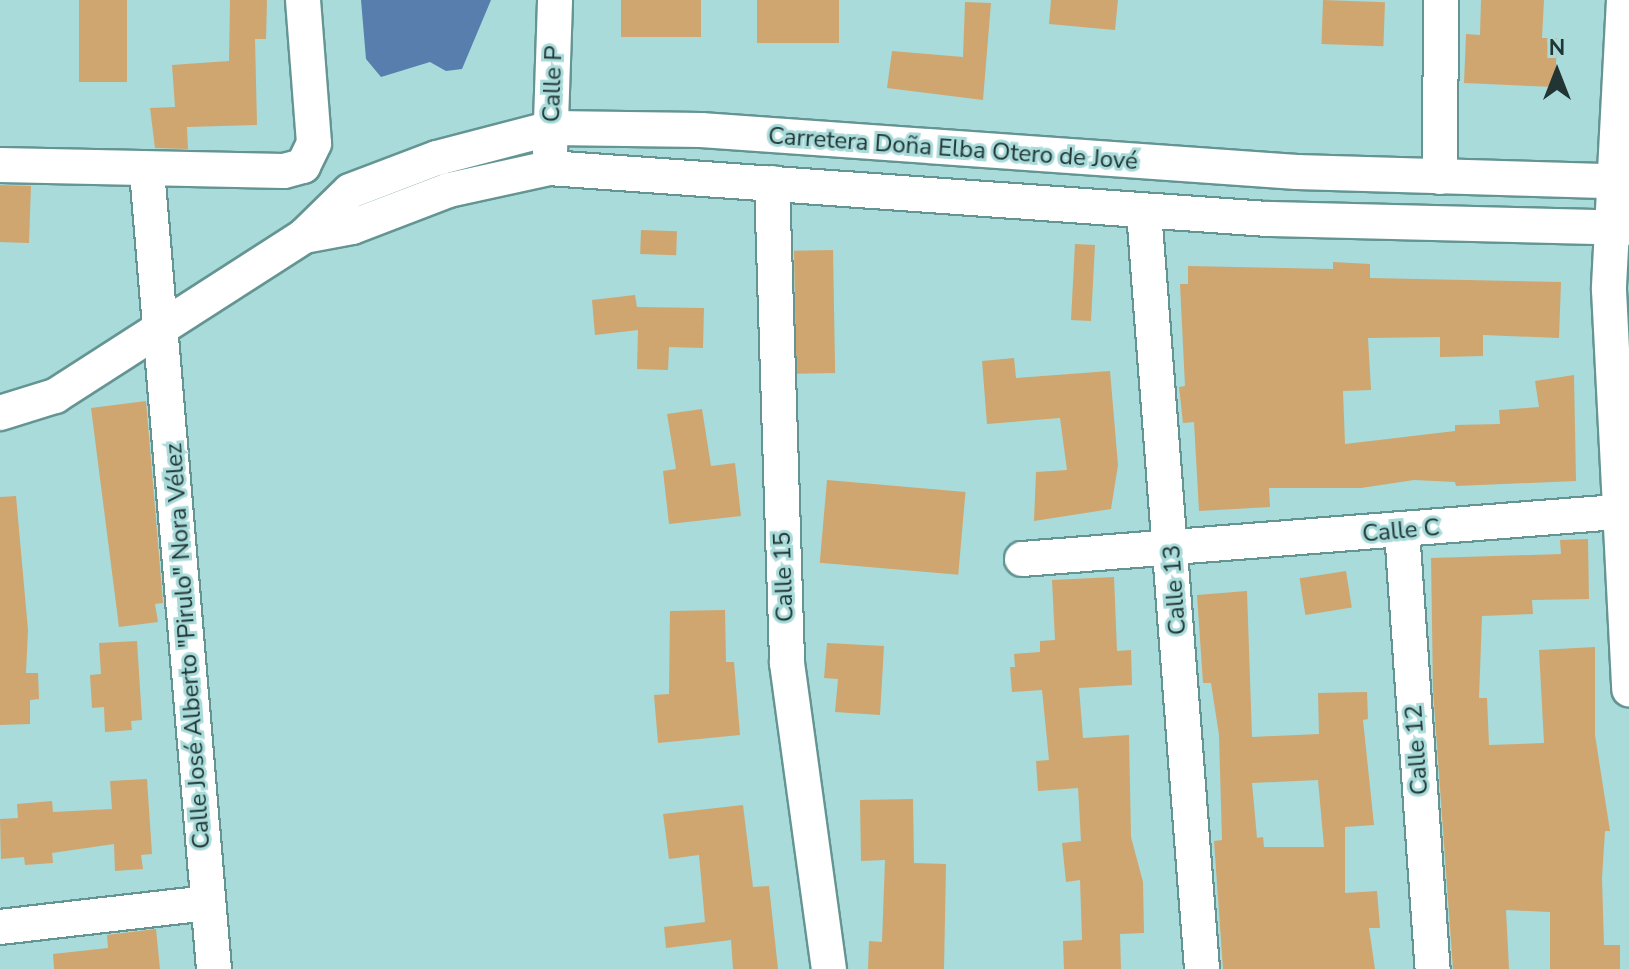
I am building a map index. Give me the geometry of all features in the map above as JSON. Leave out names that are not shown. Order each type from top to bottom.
[{"type":"street","points":[[0,165],[147,171],[284,171],[303,166],[314,143],[303,0]]},
{"type":"street","name":"Calle P","points":[[549,168],[555,0]]},
{"type":"street","points":[[1440,177],[1441,0]]},
{"type":"street","points":[[1624,0],[1623,182],[1619,228],[1629,689]]},
{"type":"street","name":"Carretera Doña Elba Otero de Jové","points":[[0,413],[55,396],[163,323],[304,236],[350,191],[437,158],[552,128],[701,130],[1218,168],[1623,182]]},
{"type":"street","name":"Carretera Doña Elba Otero de Jové","points":[[304,236],[352,227],[449,190],[549,168],[1144,212],[1619,228]]},
{"type":"street","name":"Calle José Alberto \"Pirulo\" Nora Vélez","points":[[147,171],[163,323],[214,969]]},
{"type":"street","name":"Calle 15","points":[[772,183],[787,663],[829,969]]},
{"type":"street","name":"Calle 13","points":[[1144,212],[1202,969]]},
{"type":"street","name":"Calle C","points":[[1022,559],[1624,511]]},
{"type":"street","name":"Calle 12","points":[[1402,531],[1433,969]]},
{"type":"street","points":[[0,927],[208,903]]},
{"type":"water","points":[[361,0],[491,0],[462,69],[446,71],[430,62],[381,77],[366,59]]},
{"type":"building","points":[[79,0],[127,0],[127,82],[79,82]]},
{"type":"building","points":[[230,0],[267,0],[266,39],[255,39],[257,125],[187,127],[188,149],[155,148],[150,108],[175,107],[172,65],[229,61]]},
{"type":"building","points":[[621,0],[701,0],[701,37],[621,37]]},
{"type":"building","points":[[757,0],[839,0],[839,43],[757,43]]},
{"type":"building","points":[[1051,0],[1118,0],[1115,30],[1049,24]]},
{"type":"building","points":[[1323,0],[1385,2],[1383,46],[1321,44]]},
{"type":"building","points":[[1481,0],[1544,0],[1542,38],[1557,38],[1555,87],[1464,83],[1466,34],[1480,35]]},
{"type":"building","points":[[965,2],[991,3],[983,100],[887,88],[892,51],[963,57]]},
{"type":"building","points":[[0,185],[31,186],[29,243],[0,242]]},
{"type":"building","points":[[641,230],[677,231],[676,255],[640,254]]},
{"type":"building","points":[[1075,244],[1095,245],[1091,321],[1071,320]]},
{"type":"building","points":[[833,250],[835,373],[796,374],[794,251]]},
{"type":"building","points":[[1333,262],[1370,264],[1370,278],[1561,282],[1559,338],[1483,335],[1483,356],[1440,357],[1440,337],[1368,338],[1371,390],[1343,391],[1345,444],[1455,431],[1455,425],[1500,424],[1499,410],[1539,407],[1535,381],[1574,375],[1576,481],[1456,486],[1455,482],[1414,480],[1361,488],[1269,488],[1270,507],[1199,511],[1194,422],[1183,423],[1179,387],[1185,386],[1180,284],[1188,284],[1188,266],[1333,269]]},
{"type":"building","points":[[635,295],[637,307],[704,308],[703,348],[669,347],[668,370],[637,369],[638,330],[595,335],[592,300]]},
{"type":"building","points":[[1014,358],[1016,378],[1110,371],[1118,465],[1111,509],[1034,521],[1036,472],[1067,470],[1060,418],[987,424],[982,361]]},
{"type":"building","points":[[146,401],[163,603],[155,604],[158,622],[119,627],[91,408]]},
{"type":"building","points":[[702,409],[711,466],[735,463],[741,516],[669,524],[663,471],[676,469],[667,414]]},
{"type":"building","points":[[827,480],[965,492],[958,575],[820,563]]},
{"type":"building","points":[[16,496],[28,630],[26,673],[38,673],[39,699],[30,700],[30,724],[0,725],[0,497]]},
{"type":"building","points":[[1588,539],[1589,599],[1532,600],[1533,614],[1482,616],[1479,698],[1487,698],[1489,745],[1544,743],[1539,650],[1595,647],[1595,735],[1610,831],[1605,831],[1602,878],[1604,945],[1620,945],[1620,969],[1550,969],[1550,912],[1506,910],[1509,969],[1453,969],[1433,690],[1431,558],[1561,554],[1560,540]]},
{"type":"building","points":[[1346,571],[1352,608],[1305,615],[1300,578]]},
{"type":"building","points":[[1114,577],[1117,651],[1131,650],[1132,685],[1079,688],[1083,738],[1129,735],[1131,837],[1143,882],[1144,933],[1120,934],[1121,969],[1064,969],[1063,941],[1082,940],[1080,880],[1066,882],[1062,843],[1081,841],[1078,788],[1038,791],[1036,761],[1049,760],[1042,690],[1012,692],[1010,667],[1015,667],[1014,654],[1040,652],[1040,641],[1055,640],[1052,580]]},
{"type":"building","points":[[1247,591],[1252,737],[1319,734],[1318,693],[1367,692],[1368,719],[1363,720],[1374,825],[1345,827],[1345,893],[1377,891],[1380,928],[1369,928],[1375,969],[1223,969],[1214,841],[1222,840],[1219,735],[1211,683],[1203,683],[1197,595]],"holes":[[[1318,780],[1324,847],[1264,847],[1263,837],[1257,838],[1252,783]]]},
{"type":"building","points":[[725,610],[726,662],[734,662],[740,735],[658,743],[654,695],[669,694],[670,611]]},
{"type":"building","points":[[137,641],[142,720],[131,721],[132,730],[105,732],[104,707],[92,708],[90,675],[101,674],[99,643]]},
{"type":"building","points":[[827,643],[884,646],[880,715],[835,712],[838,679],[824,678]]},
{"type":"building","points":[[147,779],[152,854],[141,855],[143,869],[115,871],[114,844],[52,853],[53,863],[25,865],[24,857],[1,859],[0,819],[18,818],[17,804],[52,801],[53,812],[112,809],[110,781]]},
{"type":"building","points":[[913,799],[914,863],[946,864],[944,969],[868,969],[869,941],[882,942],[885,860],[861,861],[860,800]]},
{"type":"building","points":[[743,805],[753,887],[769,886],[778,969],[733,969],[731,940],[666,948],[664,927],[705,922],[699,855],[669,859],[663,814]]},
{"type":"building","points":[[156,929],[160,969],[54,969],[53,954],[108,948],[107,935]]}]
